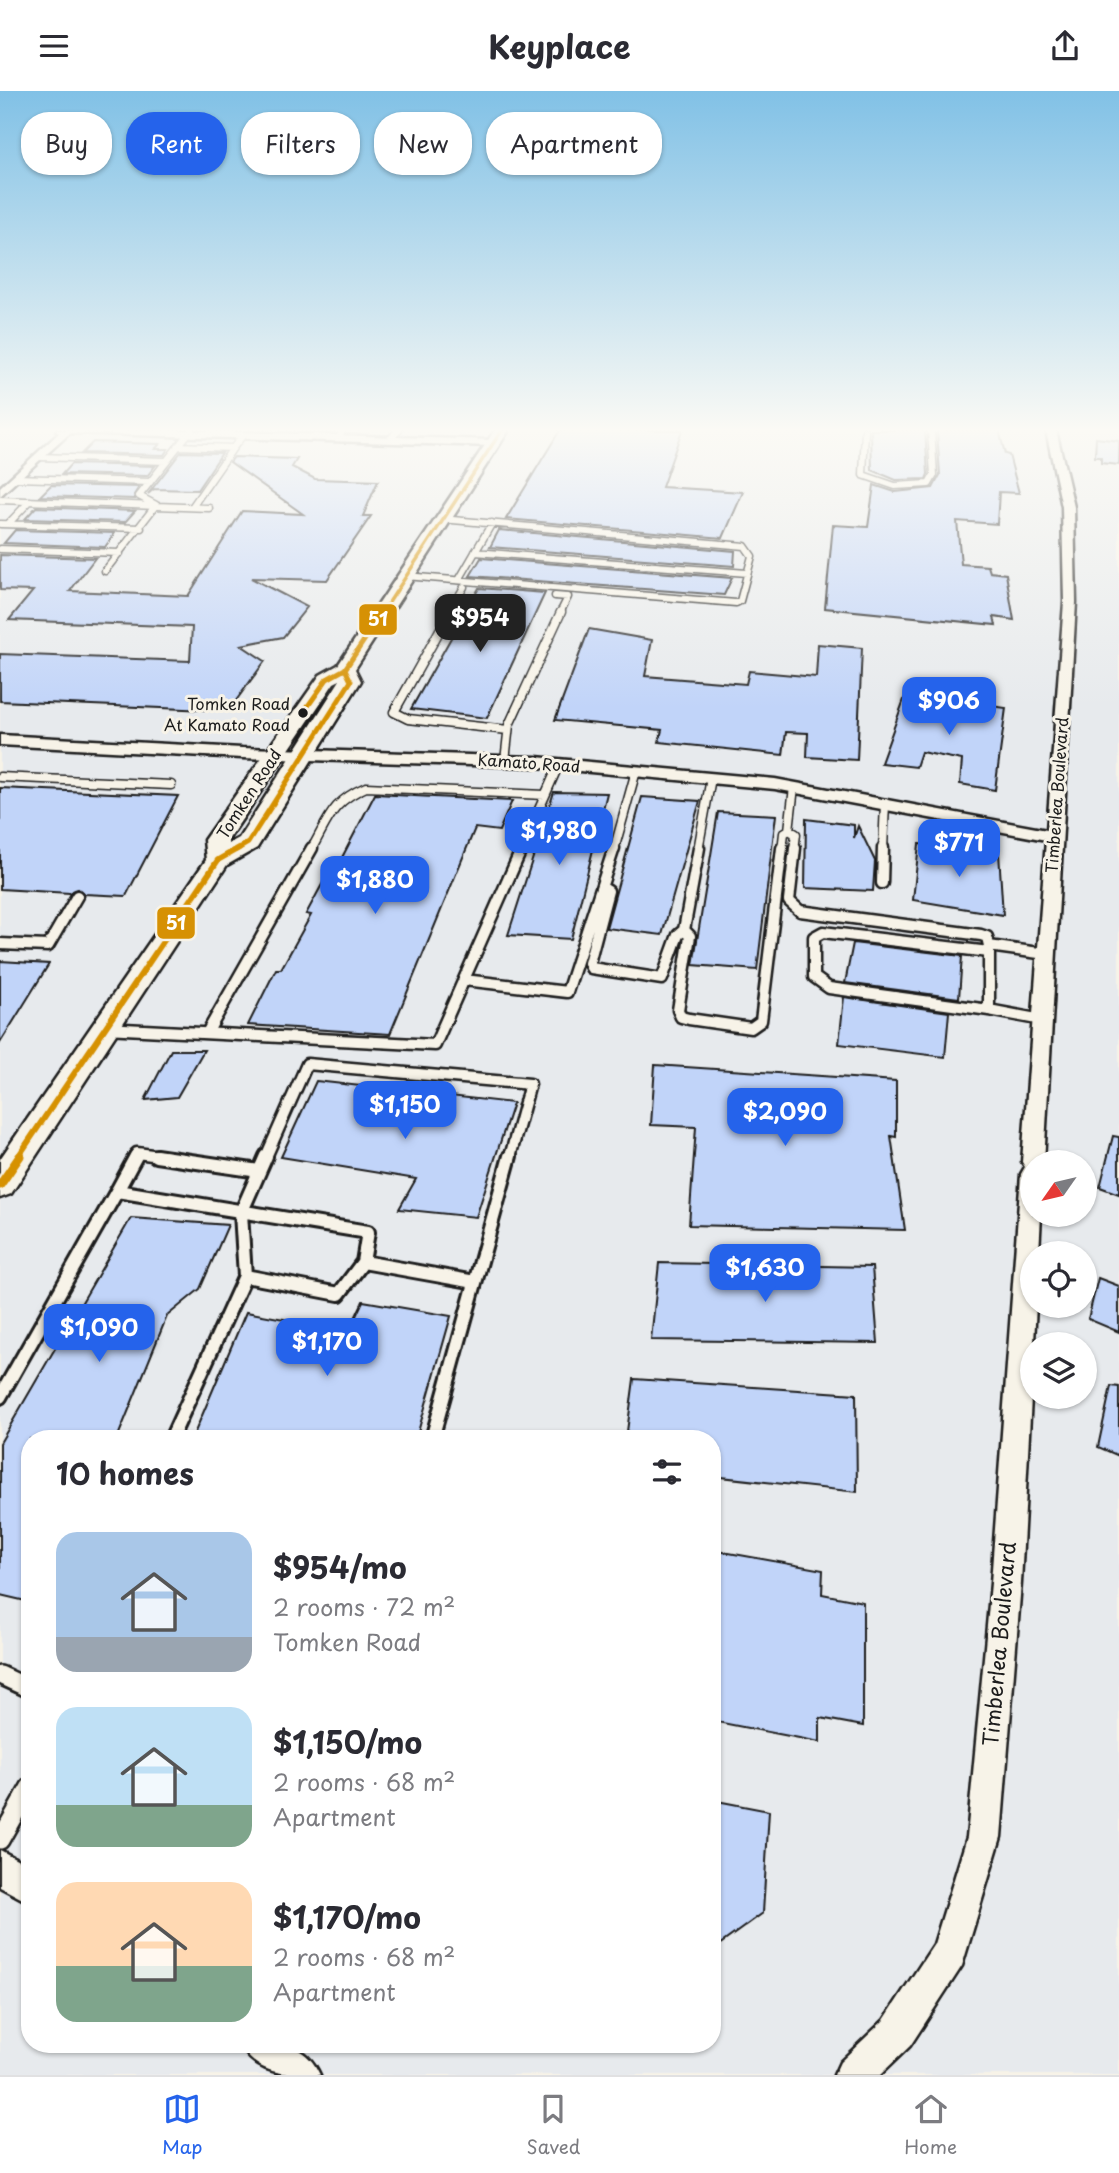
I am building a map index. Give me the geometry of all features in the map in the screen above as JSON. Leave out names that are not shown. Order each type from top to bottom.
[{"type":"main road","name":"Tomken Road","points":[[218,860],[216,840],[327,679],[345,669],[439,523]]},
{"type":"main road","name":"Tomken Road","points":[[0,1185],[218,860],[248,843],[351,681],[345,669]]},
{"type":"street","name":"Timberlea Boulevard","points":[[1034,1150],[1070,606],[1069,523]]},
{"type":"street","name":"Kamato Road","points":[[0,740],[505,761],[636,771],[794,787],[1054,836]]},
{"type":"street","name":"Timberlea Boulevard","points":[[853,2075],[897,2033],[949,1953],[984,1837],[1006,1593],[1029,1227]]},
{"type":"street","points":[[0,1867],[21,1880]]},
{"type":"street","points":[[272,2053],[302,2075]]},
{"type":"lane","points":[[105,571],[145,523]]},
{"type":"lane","points":[[462,584],[736,603],[740,601],[752,556],[745,546],[487,523]]},
{"type":"lane","points":[[492,523],[394,712],[408,719],[508,730]]},
{"type":"lane","points":[[0,524],[141,528]]},
{"type":"lane","points":[[0,549],[120,553]]},
{"type":"lane","points":[[475,552],[747,573]]},
{"type":"lane","points":[[403,578],[568,597],[508,730],[505,761]]},
{"type":"lane","points":[[106,1028],[435,1045],[559,764]]},
{"type":"lane","points":[[603,888],[636,771]]},
{"type":"lane","points":[[0,777],[171,785]]},
{"type":"lane","points":[[603,888],[608,891],[589,963],[591,968],[662,979],[678,935],[684,930],[711,778]]},
{"type":"lane","points":[[207,1033],[338,803],[345,796],[366,787],[545,795]]},
{"type":"lane","points":[[789,830],[794,787]]},
{"type":"lane","points":[[882,883],[885,803]]},
{"type":"lane","points":[[684,930],[690,936],[678,1010],[681,1017],[751,1028],[758,1026],[761,1021],[784,833],[789,830]]},
{"type":"lane","points":[[789,830],[796,834],[789,901],[793,907],[809,913],[987,937],[989,1010]]},
{"type":"lane","points":[[464,980],[567,992],[598,889],[603,888]]},
{"type":"lane","points":[[0,944],[48,946],[77,896]]},
{"type":"lane","points":[[1042,1020],[829,988],[814,977],[814,937],[823,932],[1046,954]]},
{"type":"lane","points":[[175,1430],[245,1276],[242,1210],[307,1064],[530,1084],[434,1430]]},
{"type":"lane","points":[[0,1397],[137,1153],[259,1171]]},
{"type":"lane","points":[[117,1191],[368,1231],[363,1262],[339,1294],[245,1276]]},
{"type":"lane","points":[[363,1262],[475,1282]]},
{"type":"lane","points":[[0,1675],[21,1685]]},
{"type":"lane","points":[[0,1840],[21,1803]]},
{"type":"shaded area","points":[[0,523],[1119,523],[1119,2075],[0,2075]]},
{"type":"building","points":[[235,523],[366,523],[327,580],[251,578],[307,607],[283,637],[241,645],[265,661],[235,702],[207,710],[0,701],[0,654],[190,661],[192,627],[9,620],[33,591],[0,590],[0,555],[95,558],[70,591],[188,596]]},
{"type":"building","points":[[547,523],[730,523],[723,538]]},
{"type":"building","points":[[869,523],[957,523],[961,564],[988,566],[990,572],[1006,574],[1014,620],[994,617],[996,625],[825,608],[833,525],[868,527]]},
{"type":"building","points":[[15,530],[115,533],[105,547],[4,543]]},
{"type":"building","points":[[499,530],[735,551],[734,566],[490,547]]},
{"type":"building","points":[[481,558],[732,578],[724,595],[470,576]]},
{"type":"building","points":[[479,588],[545,593],[487,718],[411,709]]},
{"type":"building","points":[[589,629],[652,640],[645,676],[746,684],[749,671],[816,677],[818,644],[862,648],[857,760],[807,757],[808,733],[786,732],[783,755],[659,742],[662,730],[555,720]]},
{"type":"building","points":[[906,694],[1006,708],[995,790],[960,784],[962,760],[921,752],[916,767],[881,763]]},
{"type":"building","points":[[0,788],[178,796],[126,896],[84,894],[78,889],[70,893],[0,889]]},
{"type":"building","points":[[554,792],[607,793],[571,939],[508,935]]},
{"type":"building","points":[[375,794],[512,801],[499,831],[475,828],[390,1034],[248,1025],[276,969],[281,969],[311,915],[306,914],[332,866],[337,867]]},
{"type":"building","points":[[642,797],[700,801],[662,935],[606,928]]},
{"type":"building","points":[[718,812],[776,815],[757,970],[693,965]]},
{"type":"building","points":[[806,819],[854,825],[854,838],[858,826],[875,861],[873,891],[805,888]]},
{"type":"building","points":[[919,844],[999,853],[1003,915],[913,900]]},
{"type":"building","points":[[853,943],[962,956],[959,998],[845,983]]},
{"type":"building","points":[[0,961],[49,964],[0,1043]]},
{"type":"building","points":[[844,997],[949,1012],[945,1057],[839,1044]]},
{"type":"building","points":[[171,1050],[204,1050],[177,1097],[145,1100]]},
{"type":"building","points":[[655,1065],[896,1081],[896,1137],[891,1136],[905,1230],[689,1225],[696,1127],[651,1125]]},
{"type":"building","points":[[316,1081],[513,1103],[476,1217],[399,1209],[416,1179],[281,1157]]},
{"type":"building","points":[[1113,1136],[1119,1137],[1119,1194],[1100,1187]]},
{"type":"building","points":[[131,1218],[228,1225],[200,1289],[167,1316],[121,1430],[21,1430],[21,1600],[0,1595],[0,1443]]},
{"type":"building","points":[[659,1263],[872,1267],[878,1343],[651,1340]]},
{"type":"building","points":[[1098,1278],[1119,1286],[1119,1332],[1088,1319],[1097,1318]]},
{"type":"building","points":[[363,1301],[451,1316],[419,1430],[196,1430],[246,1312],[349,1331]]},
{"type":"building","points":[[634,1379],[856,1394],[857,1492],[721,1477],[721,1430],[627,1430]]},
{"type":"building","points":[[1111,1386],[1119,1387],[1119,1456],[1098,1447]]},
{"type":"building","points":[[721,1552],[823,1570],[822,1594],[863,1602],[863,1726],[820,1718],[820,1742],[721,1723]]},
{"type":"building","points":[[721,1802],[769,1811],[763,1913],[721,1943]]},
{"type":"transit line","name":"51","points":[[303,713],[327,679],[345,669],[441,523]]},
{"type":"transit line","name":"51","points":[[0,1185],[218,860],[248,843],[351,681],[345,669]]},
{"type":"place","name":"Tomken Road At Kamato Road","points":[[303,713]]}]
